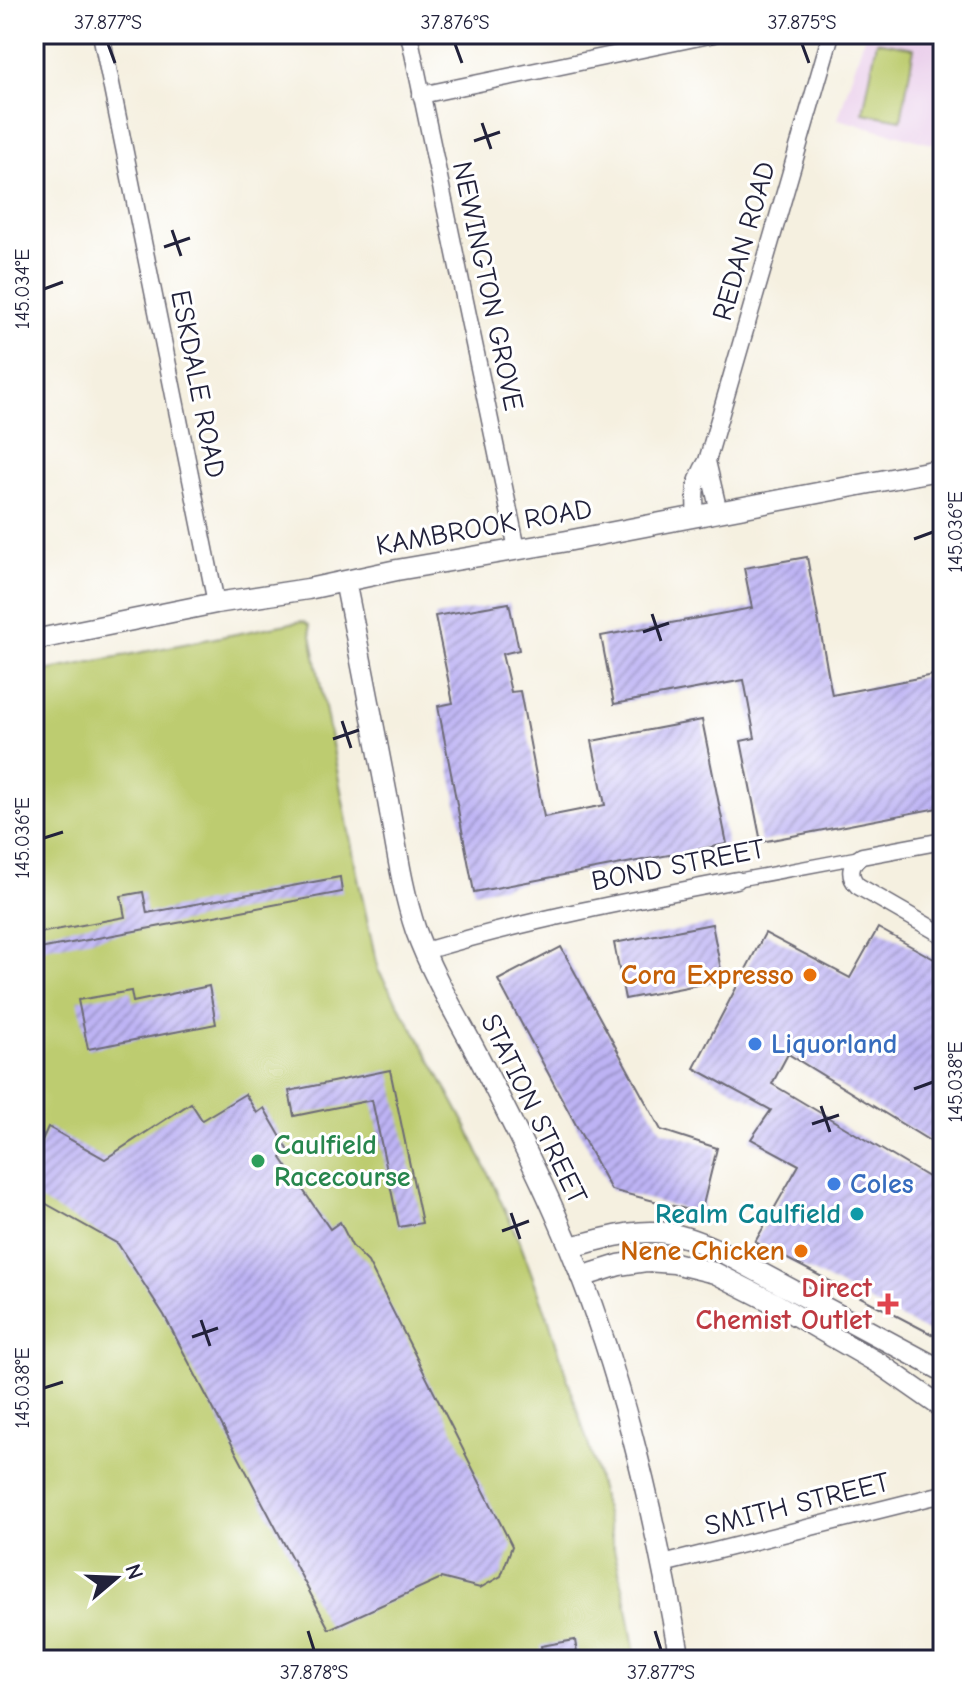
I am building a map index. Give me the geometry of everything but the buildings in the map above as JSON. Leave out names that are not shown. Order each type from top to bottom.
[{"type":"street","name":"ESKDALE ROAD","points":[[101,34],[216,603]]},
{"type":"street","name":"NEWINGTON GROVE","points":[[409,34],[517,549]]},
{"type":"street","points":[[421,95],[714,34]]},
{"type":"street","name":"REDAN ROAD","points":[[696,516],[694,490],[697,477],[707,461],[831,34]]},
{"type":"street","name":"REDAN ROAD","points":[[707,461],[719,512]]},
{"type":"street","name":"KAMBROOK ROAD","points":[[34,640],[216,603],[943,469]]},
{"type":"street","name":"STATION STREET","points":[[345,581],[410,910],[439,982],[503,1103],[571,1247],[614,1365],[663,1564],[680,1660]]},
{"type":"street","name":"BOND STREET","points":[[425,951],[570,913],[943,841]]},
{"type":"street","points":[[860,857],[851,872],[855,884],[943,935]]},
{"type":"street","points":[[571,1247],[654,1232],[690,1238],[943,1371]]},
{"type":"street","points":[[581,1277],[619,1265],[646,1261],[674,1263],[715,1273],[880,1364],[943,1408]]},
{"type":"street","name":"SMITH STREET","points":[[663,1564],[943,1494]]},
{"type":"shaded area","points":[[865,34],[943,34],[943,142],[932,144],[838,119]]},
{"type":"green space","points":[[877,41],[914,48],[901,120],[863,113]]},
{"type":"green space","name":"Caulfield Racecourse","points":[[302,621],[309,625],[378,970],[467,1127],[520,1243],[549,1320],[594,1463],[625,1596],[636,1660],[34,1660],[34,673]]},
{"type":"place","name":"Cora Expresso","points":[[810,975]]},
{"type":"place","name":"Liquorland","points":[[755,1044]]},
{"type":"place","name":"Caulfield Racecourse","points":[[258,1161]]},
{"type":"place","name":"Coles","points":[[834,1184]]},
{"type":"place","name":"Realm Caulfield","points":[[857,1214]]},
{"type":"place","name":"Nene Chicken","points":[[801,1251]]},
{"type":"place","name":"Direct Chemist Outlet","points":[[888,1304]]}]
